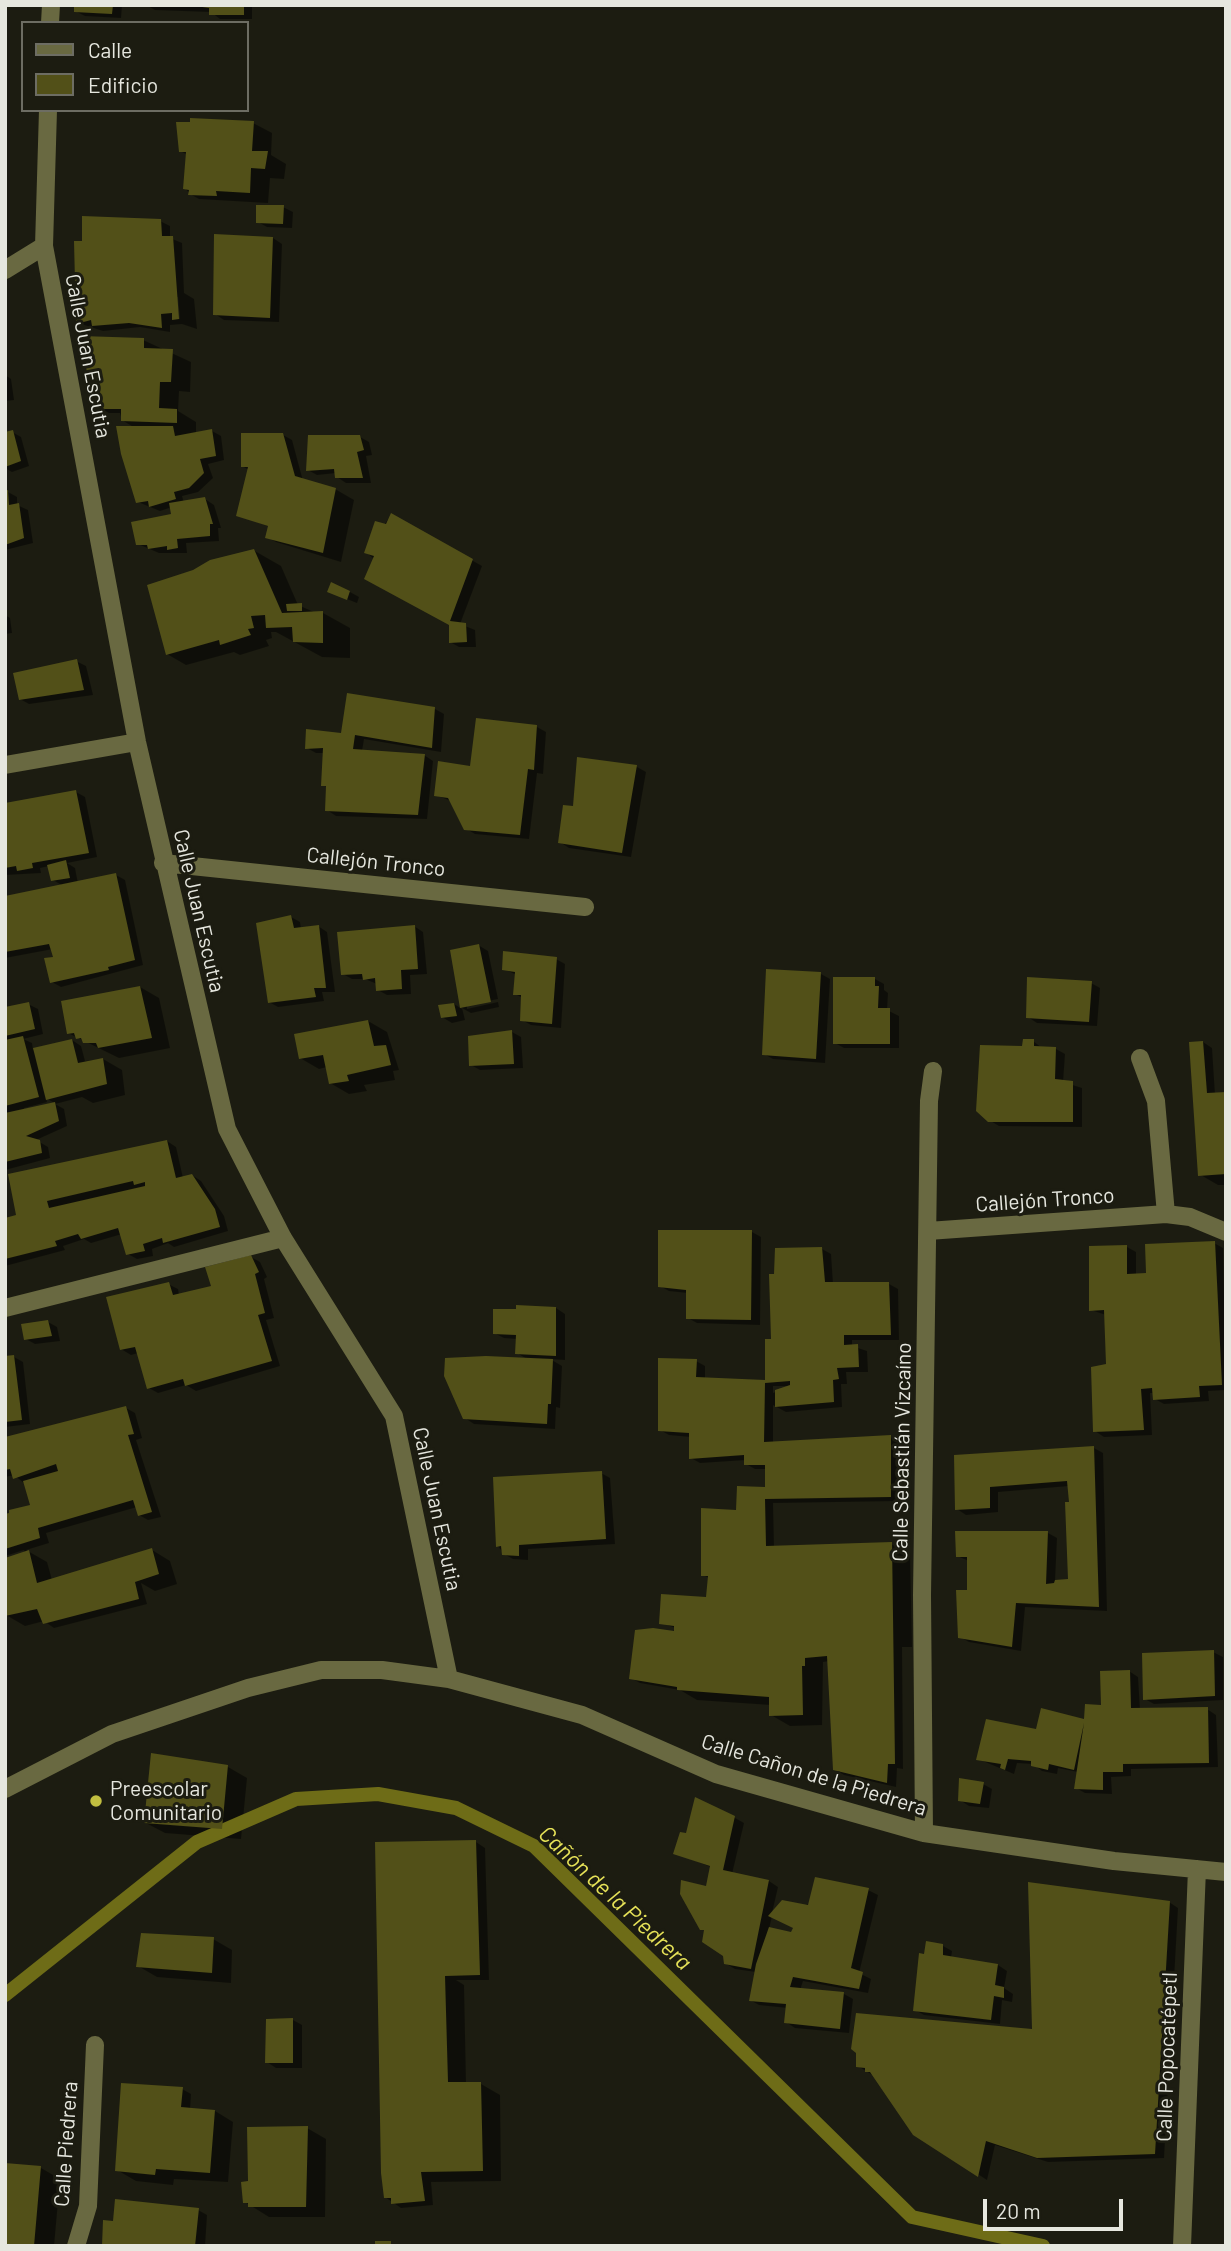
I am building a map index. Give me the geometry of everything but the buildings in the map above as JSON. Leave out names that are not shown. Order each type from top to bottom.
[{"type":"street","name":"Calle Juan Escutia","points":[[48,112],[44,246],[137,742],[227,1129],[283,1238],[394,1416],[449,1679]]},
{"type":"street","points":[[5,270],[44,246]]},
{"type":"street","points":[[5,765],[137,742]]},
{"type":"street","name":"Callejón Tronco","points":[[163,863],[585,907]]},
{"type":"street","points":[[1140,1058],[1156,1101],[1166,1214]]},
{"type":"street","name":"Calle Sebastián Vizcaíno","points":[[924,1833],[922,1595],[929,1101],[933,1071]]},
{"type":"street","name":"Callejón Tronco","points":[[928,1231],[1166,1214],[1190,1217],[1226,1232]]},
{"type":"street","points":[[5,1308],[283,1238]]},
{"type":"street","name":"Calle Cañon de la Piedrera","points":[[5,1789],[112,1734],[248,1688],[321,1670],[382,1670],[449,1679],[582,1715],[716,1774],[924,1833],[1114,1861],[1226,1872]]},
{"type":"street","name":"Calle Popocatépetl","points":[[1182,2246],[1197,1869]]},
{"type":"street","name":"Calle Piedrera","points":[[76,2246],[88,2206],[95,2045]]},
{"type":"waterway","name":"Cañón de la Piedrera","points":[[5,1995],[197,1842],[296,1799],[378,1794],[456,1808],[534,1846],[912,2217],[1043,2246]]},
{"type":"place","name":"Preescolar Comunitario","points":[[96,1801]]}]
